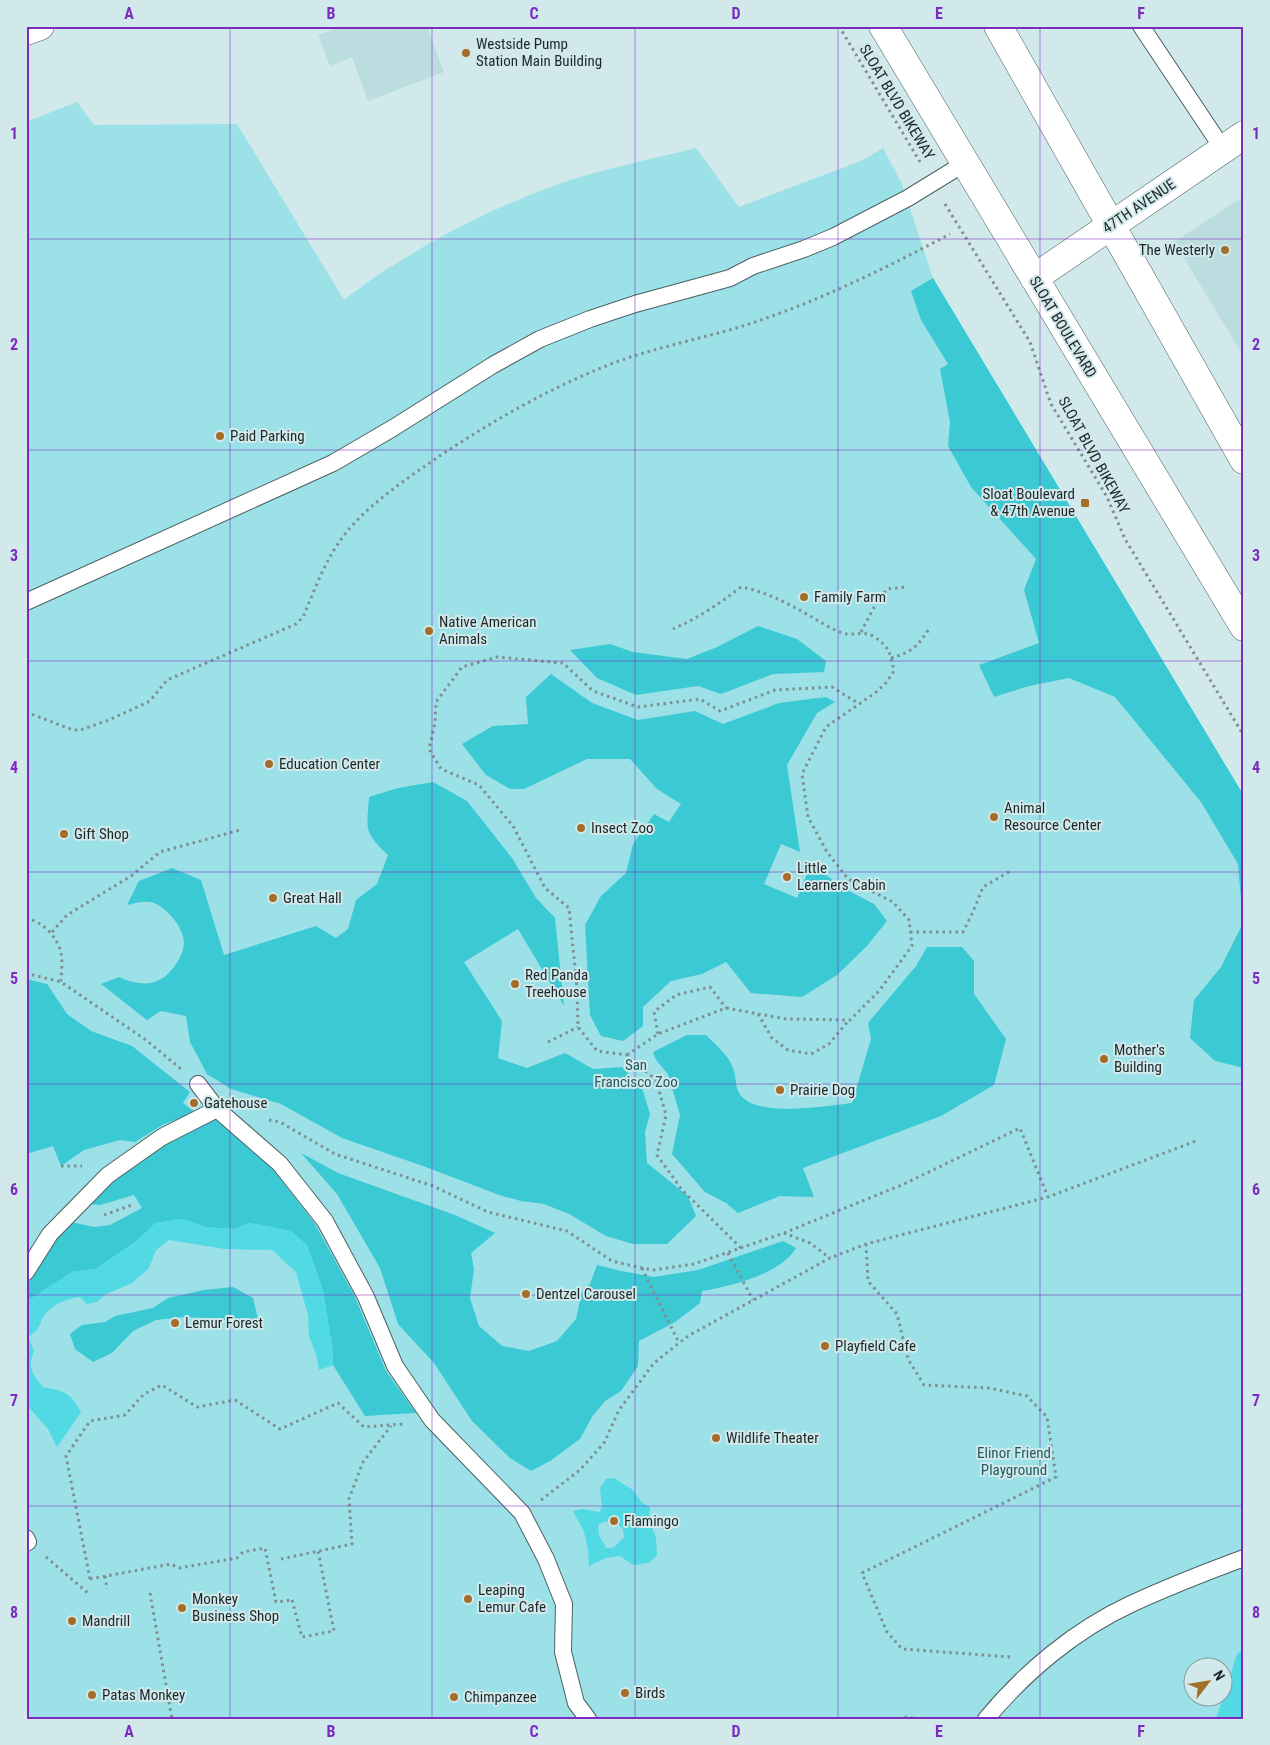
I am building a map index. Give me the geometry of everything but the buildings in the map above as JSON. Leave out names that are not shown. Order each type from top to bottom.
[{"type":"street","points":[[26,32],[40,26]]},
{"type":"street","name":"SLOAT BOULEVARD","points":[[883,26],[1244,627]]},
{"type":"street","points":[[998,26],[1244,460]]},
{"type":"street","name":"47TH AVENUE","points":[[1034,278],[1234,142]]},
{"type":"lane","points":[[1141,26],[1234,142]]},
{"type":"lane","points":[[26,602],[333,463],[493,365],[540,339],[590,319],[730,278],[752,266],[804,249],[833,237],[908,198],[965,163]]},
{"type":"lane","points":[[198,1084],[217,1109],[280,1164],[325,1221],[366,1297],[395,1366],[432,1420],[522,1513],[546,1559],[564,1604],[563,1652],[576,1702],[588,1719]]},
{"type":"lane","points":[[26,1272],[50,1234],[108,1175],[162,1137],[217,1109]]},
{"type":"lane","points":[[986,1719],[1018,1683],[1044,1660],[1097,1623],[1130,1605],[1244,1558]]},
{"type":"path","name":"SLOAT BLVD BIKEWAY","points":[[840,26],[932,183],[1030,342],[1051,404],[1107,497],[1125,539],[1244,736]]},
{"type":"path","points":[[26,712],[73,730],[80,730],[109,720],[150,701],[167,680],[296,624],[303,618],[329,560],[345,534],[365,514],[410,476],[529,401],[571,380],[617,362],[759,320],[833,292],[898,262],[950,234]]},
{"type":"path","points":[[673,629],[694,620],[714,608],[741,587],[759,590],[847,634],[860,632],[872,635],[890,650],[894,671],[885,684],[876,693],[826,727],[802,774],[808,817],[827,852],[848,879],[893,902],[909,920],[912,946],[879,991],[829,1044],[811,1054],[788,1050],[772,1038],[758,1014]]},
{"type":"path","points":[[860,632],[872,609],[887,588],[906,587]]},
{"type":"path","points":[[891,658],[907,654],[920,642],[929,628]]},
{"type":"path","points":[[741,1248],[682,1190],[657,1154],[666,1115],[656,1080],[627,1055],[597,1051],[578,1027],[577,988],[569,908],[545,888],[513,826],[479,785],[441,769],[429,749],[435,723],[436,702],[462,667],[497,657],[563,663],[594,691],[638,707],[700,699],[720,712],[775,690],[832,687],[859,704]]},
{"type":"path","points":[[52,932],[67,914],[131,876],[160,852],[240,830]]},
{"type":"path","points":[[910,932],[938,934],[963,932],[983,887],[1012,870]]},
{"type":"path","points":[[26,918],[34,920],[52,932],[62,954],[61,982]]},
{"type":"path","points":[[26,972],[33,976],[61,982],[146,1040],[198,1084]]},
{"type":"path","points":[[658,1034],[654,1012],[676,994],[710,987],[726,1008]]},
{"type":"path","points":[[627,1055],[658,1034],[726,1008],[786,1019],[850,1020]]},
{"type":"path","points":[[548,1042],[578,1027]]},
{"type":"path","points":[[262,1118],[280,1122],[335,1154],[433,1186],[488,1212],[567,1231],[612,1261],[653,1270],[694,1264],[784,1233],[904,1184],[1020,1128],[1048,1197]]},
{"type":"path","points":[[522,1513],[580,1470],[604,1443],[619,1410],[654,1363],[688,1336],[753,1300],[830,1258],[866,1244],[1048,1197],[1196,1141]]},
{"type":"path","points":[[784,1233],[810,1243],[830,1258]]},
{"type":"path","points":[[866,1244],[868,1281],[897,1314],[908,1359],[924,1385],[989,1388],[1027,1396],[1047,1417],[1056,1477],[862,1573],[887,1632],[902,1649],[1044,1660]]},
{"type":"path","points":[[728,1252],[753,1300]]},
{"type":"path","points":[[642,1268],[679,1343]]},
{"type":"path","points":[[318,1551],[334,1631],[302,1637],[292,1600],[276,1602],[266,1548],[244,1552],[237,1558],[179,1568],[170,1564],[90,1579],[66,1456],[90,1421],[125,1415],[144,1394],[162,1385],[197,1407],[235,1400],[280,1429],[338,1403],[364,1427],[391,1426],[432,1420]]},
{"type":"path","points":[[281,1559],[352,1544],[349,1499],[363,1462],[391,1426]]},
{"type":"path","points":[[27,1541],[88,1593]]},
{"type":"path","points":[[105,1576],[107,1589]]},
{"type":"path","points":[[150,1593],[172,1719]]},
{"type":"path","points":[[898,1719],[907,1717],[917,1719]]},
{"type":"shaded area","points":[[342,26],[427,26],[444,72],[368,101],[352,57],[330,66],[318,35]]},
{"type":"shaded area","points":[[1244,196],[1244,357],[1174,242]]},
{"type":"shaded area","points":[[933,278],[1244,796],[1244,1068],[1215,1061],[1190,1038],[1194,1000],[1221,967],[1243,923],[1238,864],[1201,802],[1115,697],[1069,678],[1029,686],[994,697],[979,665],[1039,643],[1024,590],[1036,559],[971,487],[948,446],[950,422],[940,369],[948,364],[921,320],[911,291]]},
{"type":"shaded area","points":[[758,626],[797,639],[826,661],[824,672],[773,674],[721,694],[698,686],[636,695],[597,678],[570,650],[610,644],[633,652],[687,659],[717,647]]},
{"type":"shaded area","points":[[551,674],[592,703],[638,720],[695,711],[723,724],[779,703],[826,697],[835,702],[817,713],[787,765],[800,852],[781,844],[764,884],[797,898],[809,869],[826,875],[845,889],[874,904],[887,921],[867,946],[837,975],[802,997],[751,993],[726,962],[702,974],[671,981],[643,1007],[643,1026],[623,1041],[601,1036],[590,1015],[585,925],[601,896],[626,873],[633,844],[654,814],[669,822],[681,804],[657,789],[630,759],[587,759],[524,789],[510,789],[486,775],[462,744],[493,726],[528,724],[526,697]]},
{"type":"shaded area","points":[[433,782],[467,801],[512,858],[536,898],[555,918],[564,1006],[518,929],[464,962],[502,1021],[498,1058],[527,1068],[565,1053],[593,1069],[622,1067],[642,1088],[650,1114],[645,1132],[647,1163],[688,1196],[696,1216],[667,1244],[633,1244],[606,1236],[569,1214],[544,1204],[502,1196],[342,1138],[281,1104],[231,1089],[207,1074],[190,1042],[186,1016],[161,1011],[147,1020],[101,984],[119,977],[127,981],[143,984],[158,981],[177,962],[183,951],[183,936],[178,925],[169,914],[151,902],[127,905],[139,881],[172,868],[201,880],[224,955],[316,926],[336,938],[348,929],[356,900],[377,884],[388,855],[370,835],[368,829],[369,797],[398,788]]},
{"type":"shaded area","points":[[927,947],[962,947],[974,961],[974,994],[1006,1039],[994,1085],[941,1116],[803,1168],[814,1197],[780,1196],[738,1213],[726,1203],[705,1192],[672,1154],[680,1115],[668,1074],[656,1060],[653,1052],[687,1035],[706,1035],[729,1059],[739,1094],[751,1103],[764,1107],[795,1109],[852,1103],[871,1039],[868,1023],[916,966]]},
{"type":"shaded area","points":[[26,979],[47,984],[67,1014],[91,1031],[132,1046],[190,1092],[183,1103],[196,1113],[164,1124],[135,1142],[120,1140],[84,1150],[61,1166],[53,1146],[26,1154]]},
{"type":"shaded area","points":[[215,1118],[271,1167],[315,1224],[355,1297],[386,1371],[416,1413],[365,1416],[333,1365],[323,1291],[307,1245],[290,1231],[250,1223],[234,1229],[204,1227],[183,1219],[156,1223],[138,1240],[96,1269],[72,1272],[26,1302],[26,1289],[39,1262],[71,1222],[94,1227],[110,1225],[142,1208],[134,1195],[100,1205],[88,1204],[134,1165],[168,1141]]},
{"type":"shaded area","points":[[301,1153],[338,1173],[455,1215],[495,1233],[471,1253],[474,1269],[470,1298],[479,1326],[502,1346],[529,1351],[557,1341],[576,1319],[582,1291],[590,1284],[597,1265],[654,1277],[698,1270],[783,1241],[796,1248],[779,1265],[754,1278],[702,1291],[700,1303],[675,1322],[639,1341],[638,1366],[621,1391],[605,1401],[592,1417],[580,1439],[550,1461],[531,1471],[510,1458],[472,1421],[434,1363],[398,1324],[380,1268],[337,1194]]},
{"type":"shaded area","points":[[183,1219],[204,1227],[234,1229],[250,1223],[273,1227],[290,1231],[307,1245],[323,1291],[333,1365],[319,1370],[316,1354],[309,1336],[308,1315],[296,1272],[272,1250],[225,1249],[169,1240],[156,1250],[149,1268],[132,1283],[106,1294],[97,1302],[87,1304],[80,1297],[58,1304],[44,1315],[39,1327],[28,1337],[34,1351],[31,1366],[36,1378],[43,1387],[61,1391],[70,1396],[81,1412],[57,1447],[48,1429],[26,1404],[26,1302],[72,1272],[96,1269],[138,1240],[155,1223]]},
{"type":"shaded area","points":[[233,1287],[253,1298],[258,1319],[251,1329],[222,1319],[184,1317],[156,1320],[133,1331],[112,1353],[93,1362],[75,1349],[70,1334],[82,1325],[105,1322],[115,1316],[153,1308],[168,1298],[204,1290]]},
{"type":"shaded area","points":[[614,1478],[633,1490],[642,1503],[650,1507],[649,1519],[656,1538],[657,1556],[648,1563],[633,1565],[620,1556],[606,1558],[589,1566],[584,1532],[573,1511],[583,1509],[599,1512],[602,1507],[600,1488],[606,1479]],"holes":[[[614,1521],[623,1529],[624,1537],[613,1548],[606,1548],[599,1535],[598,1525],[603,1522]]]},
{"type":"shaded area","points":[[1244,1648],[1244,1719],[1216,1719],[1220,1708],[1232,1708],[1232,1669],[1237,1654]]},
{"type":"green space","name":"San Francisco Zoo","points":[[77,102],[94,125],[237,124],[344,300],[390,267],[454,230],[493,211],[553,186],[624,165],[696,148],[739,207],[861,161],[883,148],[902,184],[933,278],[1244,796],[1244,1719],[26,1719],[26,122]]},
{"type":"place","name":"Westside Pump Station Main Building","points":[[466,53]]},
{"type":"place","name":"The Westerly","points":[[1225,250]]},
{"type":"place","name":"Paid Parking","points":[[220,436]]},
{"type":"place","name":"Sloat Boulevard & 47th Avenue","points":[[1085,503]]},
{"type":"place","name":"Family Farm","points":[[804,597]]},
{"type":"place","name":"Native American Animals","points":[[429,631]]},
{"type":"place","name":"Education Center","points":[[269,764]]},
{"type":"place","name":"Animal Resource Center","points":[[994,817]]},
{"type":"place","name":"Insect Zoo","points":[[581,828]]},
{"type":"place","name":"Gift Shop","points":[[64,834]]},
{"type":"place","name":"Little Learners Cabin","points":[[787,877]]},
{"type":"place","name":"Great Hall","points":[[273,898]]},
{"type":"place","name":"Red Panda Treehouse","points":[[515,984]]},
{"type":"place","name":"Mother's Building","points":[[1104,1059]]},
{"type":"place","name":"Prairie Dog","points":[[780,1090]]},
{"type":"place","name":"Gatehouse","points":[[194,1103]]},
{"type":"place","name":"Dentzel Carousel","points":[[526,1294]]},
{"type":"place","name":"Lemur Forest","points":[[175,1323]]},
{"type":"place","name":"Playfield Cafe","points":[[825,1346]]},
{"type":"place","name":"Wildlife Theater","points":[[716,1438]]},
{"type":"place","name":"Flamingo","points":[[614,1521]]},
{"type":"place","name":"Leaping Lemur Cafe","points":[[468,1599]]},
{"type":"place","name":"Monkey Business Shop","points":[[182,1608]]},
{"type":"place","name":"Mandrill","points":[[72,1621]]},
{"type":"place","name":"Birds","points":[[625,1693]]},
{"type":"place","name":"Patas Monkey","points":[[92,1695]]},
{"type":"place","name":"Chimpanzee","points":[[454,1697]]},
{"type":"park label","name":"Elinor Friend Playground","points":[[1014,1462]]}]
